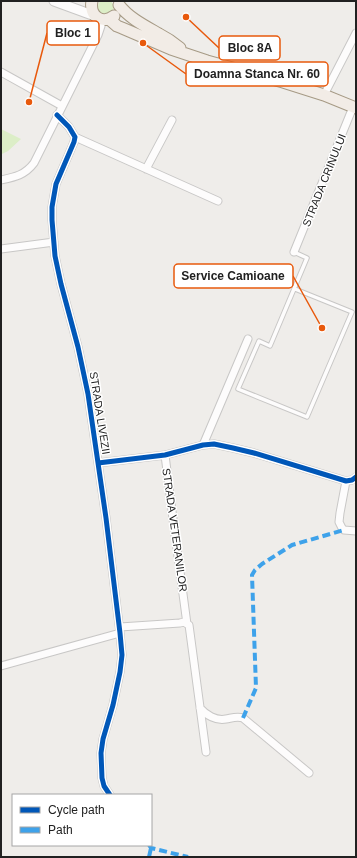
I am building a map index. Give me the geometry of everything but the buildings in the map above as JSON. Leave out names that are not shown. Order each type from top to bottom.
[{"type":"main road","points":[[90,2],[93,13],[117,26],[171,49],[207,61],[283,82],[354,107]]},
{"type":"main road","points":[[102,18],[113,17],[118,9],[118,3]]},
{"type":"main road","points":[[118,3],[129,15],[162,35],[189,54]]},
{"type":"street","points":[[1,180],[23,174],[31,167],[100,31],[102,18],[54,1]]},
{"type":"street","points":[[324,96],[356,33]]},
{"type":"street","points":[[1,72],[62,106]]},
{"type":"street","name":"STRADA CRINULUI","points":[[294,252],[354,107]]},
{"type":"street","points":[[57,115],[69,127],[75,137],[218,201]]},
{"type":"street","points":[[146,169],[172,120]]},
{"type":"street","name":"STRADA LIVEZII","points":[[75,137],[58,180],[52,207],[52,220],[61,284],[84,378],[98,463],[120,630],[122,655],[120,672],[102,748],[102,778],[104,786],[109,794]]},
{"type":"street","points":[[1,249],[54,242]]},
{"type":"street","points":[[203,445],[248,339]]},
{"type":"street","points":[[165,455],[203,445],[220,445],[244,450],[346,481],[352,480],[356,477]]},
{"type":"street","name":"STRADA VETERANILOR","points":[[98,463],[165,455],[172,519],[188,624],[190,627],[206,752]]},
{"type":"street","points":[[346,481],[339,522],[344,530],[356,531]]},
{"type":"street","points":[[1,666],[120,630],[184,622],[188,624]]},
{"type":"street","points":[[200,707],[202,711],[216,718],[243,718],[309,773]]},
{"type":"lane","points":[[294,252],[307,258],[295,288],[270,346],[259,342],[238,389],[307,417],[352,312],[295,288]]},
{"type":"green space","points":[[100,1],[111,1],[114,7],[113,11],[106,14],[99,11],[98,7]]},
{"type":"green space","points":[[1,129],[21,139],[8,151],[2,154]]},
{"type":"marked path","points":[[243,718],[256,688],[252,575],[262,564],[292,545],[344,530]]},
{"type":"marked path","points":[[150,846],[151,848],[188,857]]},
{"type":"marked path","points":[[149,857],[151,848]]},
{"type":"cycle path","points":[[57,115],[69,127],[75,137],[56,184],[52,207],[55,256],[78,347],[88,394],[106,518],[122,655],[113,705],[103,739],[101,753],[102,778],[104,786],[109,794]]},
{"type":"cycle path","points":[[98,463],[165,455],[203,445],[214,444],[254,453],[346,481],[352,480],[356,477]]},
{"type":"place","name":"Bloc 8A","points":[[186,17]]},
{"type":"place","name":"Doamna Stanca Nr. 60","points":[[143,43]]},
{"type":"place","name":"Bloc 1","points":[[29,102]]},
{"type":"place","name":"Service Camioane","points":[[322,328]]}]
